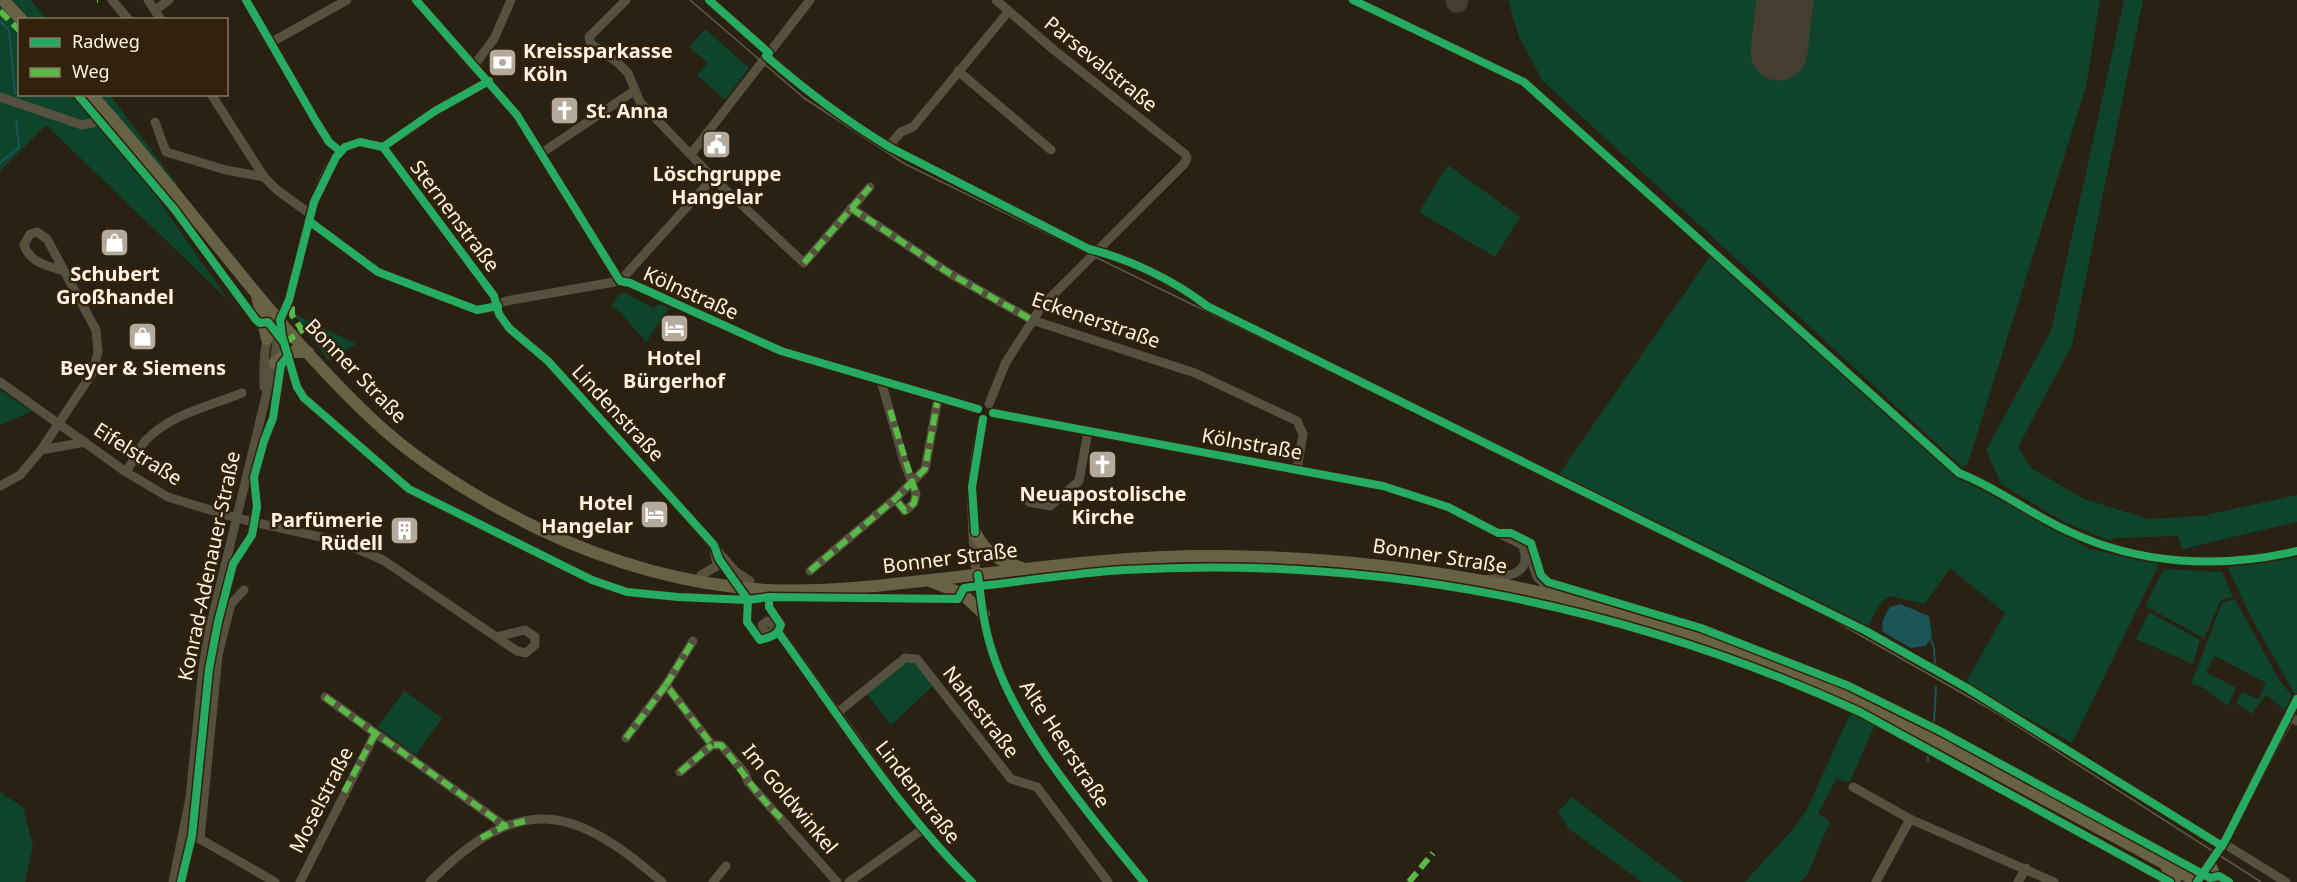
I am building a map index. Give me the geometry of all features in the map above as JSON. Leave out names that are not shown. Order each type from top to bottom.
[{"type":"main road","points":[[3,0],[20,18]]},
{"type":"main road","name":"Bonner Straße","points":[[93,96],[255,292],[374,422],[441,473],[492,505],[544,532],[668,577],[735,587],[799,591],[865,587],[1105,561],[1216,555],[1362,563],[1479,581],[1559,597],[1667,626],[1782,667],[1835,690],[1929,736],[2197,882]]},
{"type":"main road","points":[[255,292],[267,339]]},
{"type":"main road","points":[[274,363],[287,352],[308,352]]},
{"type":"main road","points":[[975,532],[993,557],[1026,569]]},
{"type":"main road","name":"Bonner Straße","points":[[635,564],[750,581],[865,587]]},
{"type":"main road","points":[[928,580],[961,593],[984,614]]},
{"type":"main road","points":[[2164,863],[2175,882]]},
{"type":"main road","points":[[2210,864],[2217,882]]},
{"type":"street","points":[[112,0],[127,18]]},
{"type":"street","points":[[148,0],[160,18]]},
{"type":"street","points":[[155,10],[169,0]]},
{"type":"street","points":[[246,0],[326,137],[340,151]]},
{"type":"street","points":[[270,43],[347,0]]},
{"type":"street","name":"Kölnstraße","points":[[416,0],[475,64],[517,115],[620,281],[630,283],[781,351],[978,409]]},
{"type":"street","points":[[475,64],[494,39],[511,0]]},
{"type":"street","points":[[626,0],[593,30],[589,41],[628,73],[640,102],[713,178],[804,262],[870,187]]},
{"type":"street","points":[[709,0],[769,53]]},
{"type":"street","points":[[691,154],[810,0]]},
{"type":"street","name":"Parsevalstraße","points":[[996,0],[1185,154],[1184,164],[1087,259],[1032,320]]},
{"type":"street","points":[[893,141],[901,132],[914,127],[1008,12]]},
{"type":"street","points":[[958,71],[1051,150]]},
{"type":"street","points":[[267,339],[280,320],[290,297],[314,202],[340,151],[360,142],[383,147],[435,111],[489,81]]},
{"type":"street","points":[[540,154],[634,91]]},
{"type":"street","points":[[212,96],[264,177],[310,218],[378,272],[477,310],[498,306],[507,301],[620,281],[713,178]]},
{"type":"street","points":[[0,97],[82,125],[100,121],[108,114]]},
{"type":"street","points":[[155,122],[166,152],[226,171],[264,177]]},
{"type":"street","name":"Sternenstraße","points":[[383,147],[494,297],[498,306]]},
{"type":"street","name":"Eckenerstraße","points":[[851,208],[950,273],[1032,320],[1195,373],[1296,421],[1303,434],[1297,469]]},
{"type":"street","points":[[0,486],[20,475],[41,450],[93,372],[98,339],[96,330],[47,239],[37,232],[30,234],[24,245],[27,254],[42,264],[64,271]]},
{"type":"street","name":"Lindenstraße","points":[[498,306],[509,328],[548,361],[735,571],[750,581]]},
{"type":"street","name":"Konrad-Adenauer-Straße","points":[[173,882],[185,834],[203,667],[274,363],[280,320]]},
{"type":"street","points":[[983,419],[991,417],[991,409],[1006,362],[1032,320]]},
{"type":"street","name":"Konrad-Adenauer-Straße","points":[[264,400],[267,339]]},
{"type":"street","points":[[881,381],[916,494],[914,502],[905,511],[895,499]]},
{"type":"street","name":"Eifelstraße","points":[[0,382],[126,472],[168,497],[236,518],[339,541],[375,557],[496,637]]},
{"type":"street","points":[[126,472],[145,442],[159,428],[173,420],[242,393]]},
{"type":"street","points":[[810,571],[895,499],[925,469],[939,398]]},
{"type":"street","points":[[983,419],[979,416],[978,409],[983,404],[991,409]]},
{"type":"street","name":"Kölnstraße","points":[[991,409],[1088,432],[1297,469],[1410,494],[1448,507],[1522,545]]},
{"type":"street","points":[[978,575],[972,487],[983,419]]},
{"type":"street","points":[[1029,502],[1050,506],[1079,482],[1088,432]]},
{"type":"street","points":[[41,450],[85,442]]},
{"type":"street","points":[[701,575],[717,566],[714,545]]},
{"type":"street","points":[[1479,581],[1514,575],[1521,569],[1525,555],[1522,545]]},
{"type":"street","points":[[1522,545],[1529,554],[1537,577],[1559,597]]},
{"type":"street","name":"Alte Heerstraße","points":[[978,575],[992,650],[1001,676],[1035,735],[1076,797],[1144,882]]},
{"type":"street","name":"Konrad-Adenauer-Straße","points":[[200,839],[218,655],[231,604],[244,590]]},
{"type":"street","name":"Lindenstraße","points":[[778,632],[923,829],[972,882]]},
{"type":"street","points":[[626,738],[666,685],[693,641]]},
{"type":"street","name":"Nahestraße","points":[[837,714],[905,658],[917,659],[1011,779],[1037,787],[1108,882]]},
{"type":"street","name":"Im Goldwinkel","points":[[666,685],[712,744],[721,745],[745,773],[748,782],[837,882]]},
{"type":"street","name":"Moselstraße","points":[[325,697],[505,826]]},
{"type":"street","points":[[2197,882],[2223,843],[2293,719]]},
{"type":"street","name":"Moselstraße","points":[[300,882],[375,734]]},
{"type":"street","name":"Im Goldwinkel","points":[[680,772],[712,744]]},
{"type":"street","points":[[1854,787],[1910,819],[2054,882]]},
{"type":"street","points":[[430,882],[454,857],[480,839],[505,826],[538,819],[576,823],[616,846],[662,882]]},
{"type":"street","points":[[1876,882],[1910,819]]},
{"type":"street","points":[[849,882],[923,829]]},
{"type":"street","points":[[185,834],[200,839],[275,882]]},
{"type":"street","points":[[2223,843],[2286,882]]},
{"type":"street","points":[[713,882],[726,866]]},
{"type":"street","points":[[2018,882],[2026,868]]},
{"type":"green space","points":[[0,0],[30,0],[46,18],[18,18],[18,96],[111,96],[177,184],[157,198],[229,301],[46,125],[0,171]]},
{"type":"green space","points":[[1508,0],[2100,0],[2086,87],[1968,463],[1963,468],[1542,80],[1519,37]]},
{"type":"green space","points":[[2124,0],[2143,0],[2072,345],[2018,447],[2031,468],[2084,499],[2148,519],[2202,516],[2297,495],[2297,522],[2182,549],[2178,536],[2115,538],[2110,541],[2064,522],[2001,484],[1986,450],[2051,331]]},
{"type":"green space","points":[[705,29],[749,68],[725,100],[697,75],[708,63],[689,47]]},
{"type":"green space","points":[[1448,165],[1520,217],[1495,257],[1419,212]]},
{"type":"green space","points":[[1711,255],[1950,470],[1985,486],[2089,549],[2160,562],[2072,743],[1965,684],[2005,613],[1950,568],[1925,604],[1890,596],[1876,610],[1869,628],[1559,474]]},
{"type":"green space","points":[[626,293],[653,308],[661,304],[669,308],[646,342],[617,309],[611,308],[619,294]]},
{"type":"green space","points":[[293,313],[356,344],[329,361]]},
{"type":"green space","points":[[0,390],[32,411],[0,425]]},
{"type":"green space","points":[[2297,557],[2296,696],[2253,621],[2227,566]]},
{"type":"green space","points":[[2164,569],[2222,572],[2233,597],[2221,600],[2204,638],[2145,606]]},
{"type":"green space","points":[[2235,599],[2278,678],[2292,696],[2285,710],[2266,695],[2252,714],[2236,703],[2242,692],[2258,699],[2266,683],[2215,656],[2206,672],[2236,688],[2228,706],[2202,687],[2191,684],[2222,603]]},
{"type":"green space","points":[[2149,612],[2200,640],[2193,664],[2136,639]]},
{"type":"green space","points":[[907,661],[916,662],[934,685],[891,725],[867,694]]},
{"type":"green space","points":[[404,691],[442,718],[416,755],[377,727]]},
{"type":"green space","points":[[1851,712],[1875,725],[1849,783],[1836,779],[1818,814],[1830,821],[1808,874],[1800,882],[1745,882],[1793,829],[1807,809]]},
{"type":"green space","points":[[0,792],[23,807],[33,845],[25,882],[0,882]]},
{"type":"green space","points":[[1572,797],[1683,882],[1642,882],[1569,829],[1558,812]]},
{"type":"water","points":[[1900,604],[1929,616],[1932,636],[1926,646],[1911,648],[1883,632],[1883,622],[1888,610]]},
{"type":"waterway","points":[[0,21],[9,30],[15,93]]},
{"type":"waterway","points":[[0,163],[19,147],[16,120]]},
{"type":"waterway","points":[[1931,640],[1935,663]]},
{"type":"waterway","points":[[1934,721],[1936,687]]},
{"type":"runway","points":[[1779,52],[1785,0]]},
{"type":"tram line","points":[[690,0],[804,98],[905,164],[1809,606],[1997,713],[2261,882]]},
{"type":"marked path","points":[[0,11],[18,29]]},
{"type":"marked path","points":[[804,263],[870,187]]},
{"type":"marked path","points":[[851,208],[949,273],[1032,320]]},
{"type":"marked path","points":[[285,343],[302,330],[292,315],[292,302]]},
{"type":"marked path","points":[[810,571],[895,499],[925,469],[938,398]]},
{"type":"marked path","points":[[890,410],[916,494],[914,503],[905,511],[895,499]]},
{"type":"marked path","points":[[666,685],[693,641]]},
{"type":"marked path","points":[[626,738],[666,685],[712,745],[721,745],[757,792],[781,818]]},
{"type":"marked path","points":[[325,697],[505,826]]},
{"type":"marked path","points":[[344,792],[375,734]]},
{"type":"marked path","points":[[680,772],[712,745]]},
{"type":"marked path","points":[[481,838],[505,826],[525,821]]},
{"type":"marked path","points":[[1409,882],[1433,853]]},
{"type":"cycle path","points":[[246,0],[317,123],[329,142],[340,151]]},
{"type":"cycle path","points":[[416,0],[517,115],[620,281],[630,283],[781,351],[978,409]]},
{"type":"cycle path","points":[[709,0],[769,53],[766,56],[796,81],[842,116],[891,148],[1089,249],[1120,258],[1151,272],[1194,296],[1207,306],[1866,631],[1967,688],[2222,846]]},
{"type":"cycle path","points":[[1353,0],[1524,82],[1959,473],[2068,531],[2123,551],[2152,557],[2210,562],[2268,557],[2297,551]]},
{"type":"cycle path","points":[[383,147],[435,111],[489,81]]},
{"type":"cycle path","points":[[79,96],[175,210],[256,320],[260,323],[268,322],[282,340]]},
{"type":"cycle path","points":[[383,147],[360,142],[345,147],[336,157],[314,202],[289,300],[280,320],[282,336],[297,387],[304,398],[409,489],[592,580],[627,592],[678,597],[748,600],[769,597],[958,599],[964,588],[1051,577],[1124,570],[1219,567],[1314,571],[1408,580],[1501,596],[1593,617],[1684,643],[1773,675],[1860,712],[2170,882]]},
{"type":"cycle path","points":[[383,147],[494,296],[499,314],[509,328],[548,361],[714,545],[719,559],[748,600],[747,622],[760,640],[773,636],[781,625],[769,607],[769,597]]},
{"type":"cycle path","points":[[309,221],[378,272],[477,310],[498,306]]},
{"type":"cycle path","points":[[181,882],[192,836],[209,669],[218,622],[233,564],[252,535],[257,507],[254,477],[273,418],[281,365],[288,356]]},
{"type":"cycle path","points":[[993,413],[1383,486],[1448,507],[1498,533],[1511,533],[1531,543],[1541,575],[1548,582],[1701,628],[1849,686],[1940,731],[2210,878],[2219,876],[2229,882]]},
{"type":"cycle path","points":[[975,532],[972,487],[983,419]]},
{"type":"cycle path","points":[[978,575],[989,642],[1019,712],[1037,742],[1079,801],[1144,882]]},
{"type":"cycle path","points":[[778,632],[894,793],[972,882]]},
{"type":"cycle path","points":[[2197,882],[2225,841],[2297,699]]},
{"type":"place","name":"Kreissparkasse Köln","points":[[502,62]]},
{"type":"place","name":"St. Anna","points":[[565,111]]},
{"type":"place","name":"Löschgruppe Hangelar","points":[[717,144]]},
{"type":"place","name":"Schubert Großhandel","points":[[115,243]]},
{"type":"place","name":"Hotel Bürgerhof","points":[[674,328]]},
{"type":"place","name":"Beyer & Siemens","points":[[143,337]]},
{"type":"place","name":"Neuapostolische Kirche","points":[[1103,464]]},
{"type":"place","name":"Hotel Hangelar","points":[[654,515]]},
{"type":"place","name":"Parfümerie Rüdell","points":[[404,531]]}]
